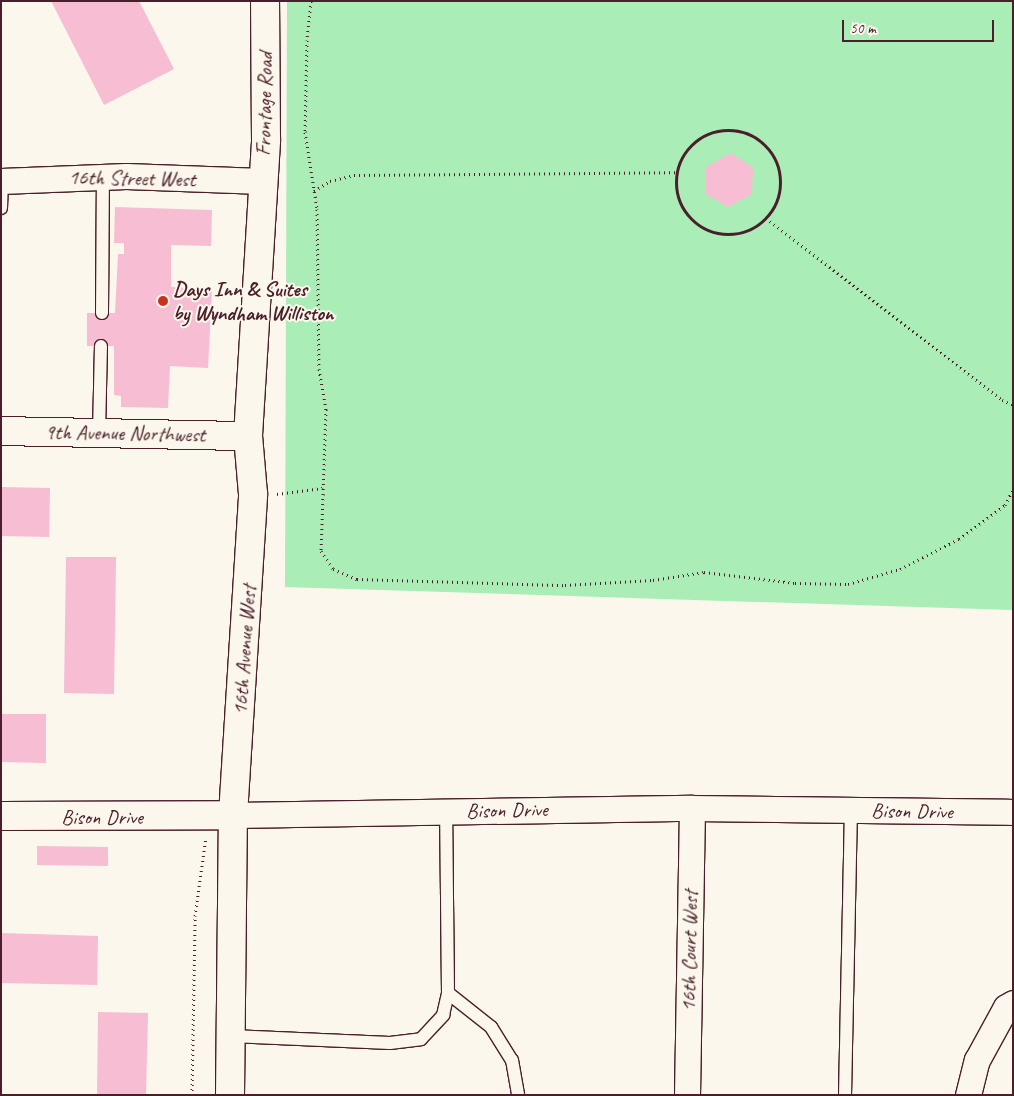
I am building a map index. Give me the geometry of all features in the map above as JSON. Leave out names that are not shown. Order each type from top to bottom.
[{"type":"street","name":"Frontage Road","points":[[261,194],[266,140],[265,1]]},
{"type":"street","name":"16th Street West","points":[[2,181],[103,176],[261,194]]},
{"type":"street","name":"16th Avenue West","points":[[230,1095],[233,815],[253,494],[248,436],[261,194]]},
{"type":"street","name":"9th Avenue Northwest","points":[[1,431],[248,436]]},
{"type":"street","name":"Bison Drive","points":[[1,816],[233,815],[692,808],[1013,812]]},
{"type":"street","name":"16th Court West","points":[[687,1095],[692,808]]},
{"type":"street","points":[[968,1095],[977,1060],[1006,1008],[1013,1003]]},
{"type":"lane","points":[[102,313],[103,176]]},
{"type":"lane","points":[[1,208],[2,181]]},
{"type":"lane","points":[[99,433],[101,346]]},
{"type":"lane","points":[[844,1095],[851,810]]},
{"type":"lane","points":[[231,1036],[390,1043],[421,1039],[443,1015],[448,993],[446,811]]},
{"type":"lane","points":[[448,993],[491,1027],[512,1060],[518,1095]]},
{"type":"path","points":[[311,1],[307,40],[305,132],[318,228],[319,369],[326,409],[322,551],[333,569],[357,579],[565,585],[653,580],[704,572],[795,583],[848,584],[900,570],[959,539],[1005,504],[1013,489]]},
{"type":"path","points":[[717,130],[738,130],[757,137],[772,151],[780,171],[780,193],[766,218],[739,234],[718,233],[699,226],[684,212],[676,193],[676,172],[683,153],[717,130]]},
{"type":"path","points":[[314,190],[330,181],[354,175],[676,172]]},
{"type":"path","points":[[766,218],[1002,400],[1013,404]]},
{"type":"path","points":[[277,494],[323,488]]},
{"type":"green space","points":[[287,1],[1013,1],[1013,610],[285,587]]},
{"type":"building","points":[[51,1],[139,1],[174,69],[104,105]]},
{"type":"building","points":[[731,153],[753,168],[752,194],[728,207],[706,194],[706,167]]},
{"type":"building","name":"Days Inn & Suites by Wyndham Williston","points":[[115,207],[212,210],[211,246],[171,245],[171,287],[212,289],[208,368],[170,366],[168,408],[121,407],[121,396],[114,395],[114,346],[87,346],[87,313],[115,313],[118,254],[124,254],[124,243],[114,243]]},
{"type":"building","points":[[1,487],[50,488],[49,537],[1,536]]},
{"type":"building","points":[[66,557],[116,557],[114,694],[64,693]]},
{"type":"building","points":[[1,714],[46,714],[46,763],[1,762]]},
{"type":"building","points":[[37,846],[108,847],[108,866],[37,865]]},
{"type":"building","points":[[1,933],[98,936],[97,985],[1,983]]},
{"type":"building","points":[[98,1012],[148,1013],[146,1095],[97,1095]]},
{"type":"place","name":"Days Inn & Suites by Wyndham Williston","points":[[163,301]]}]
